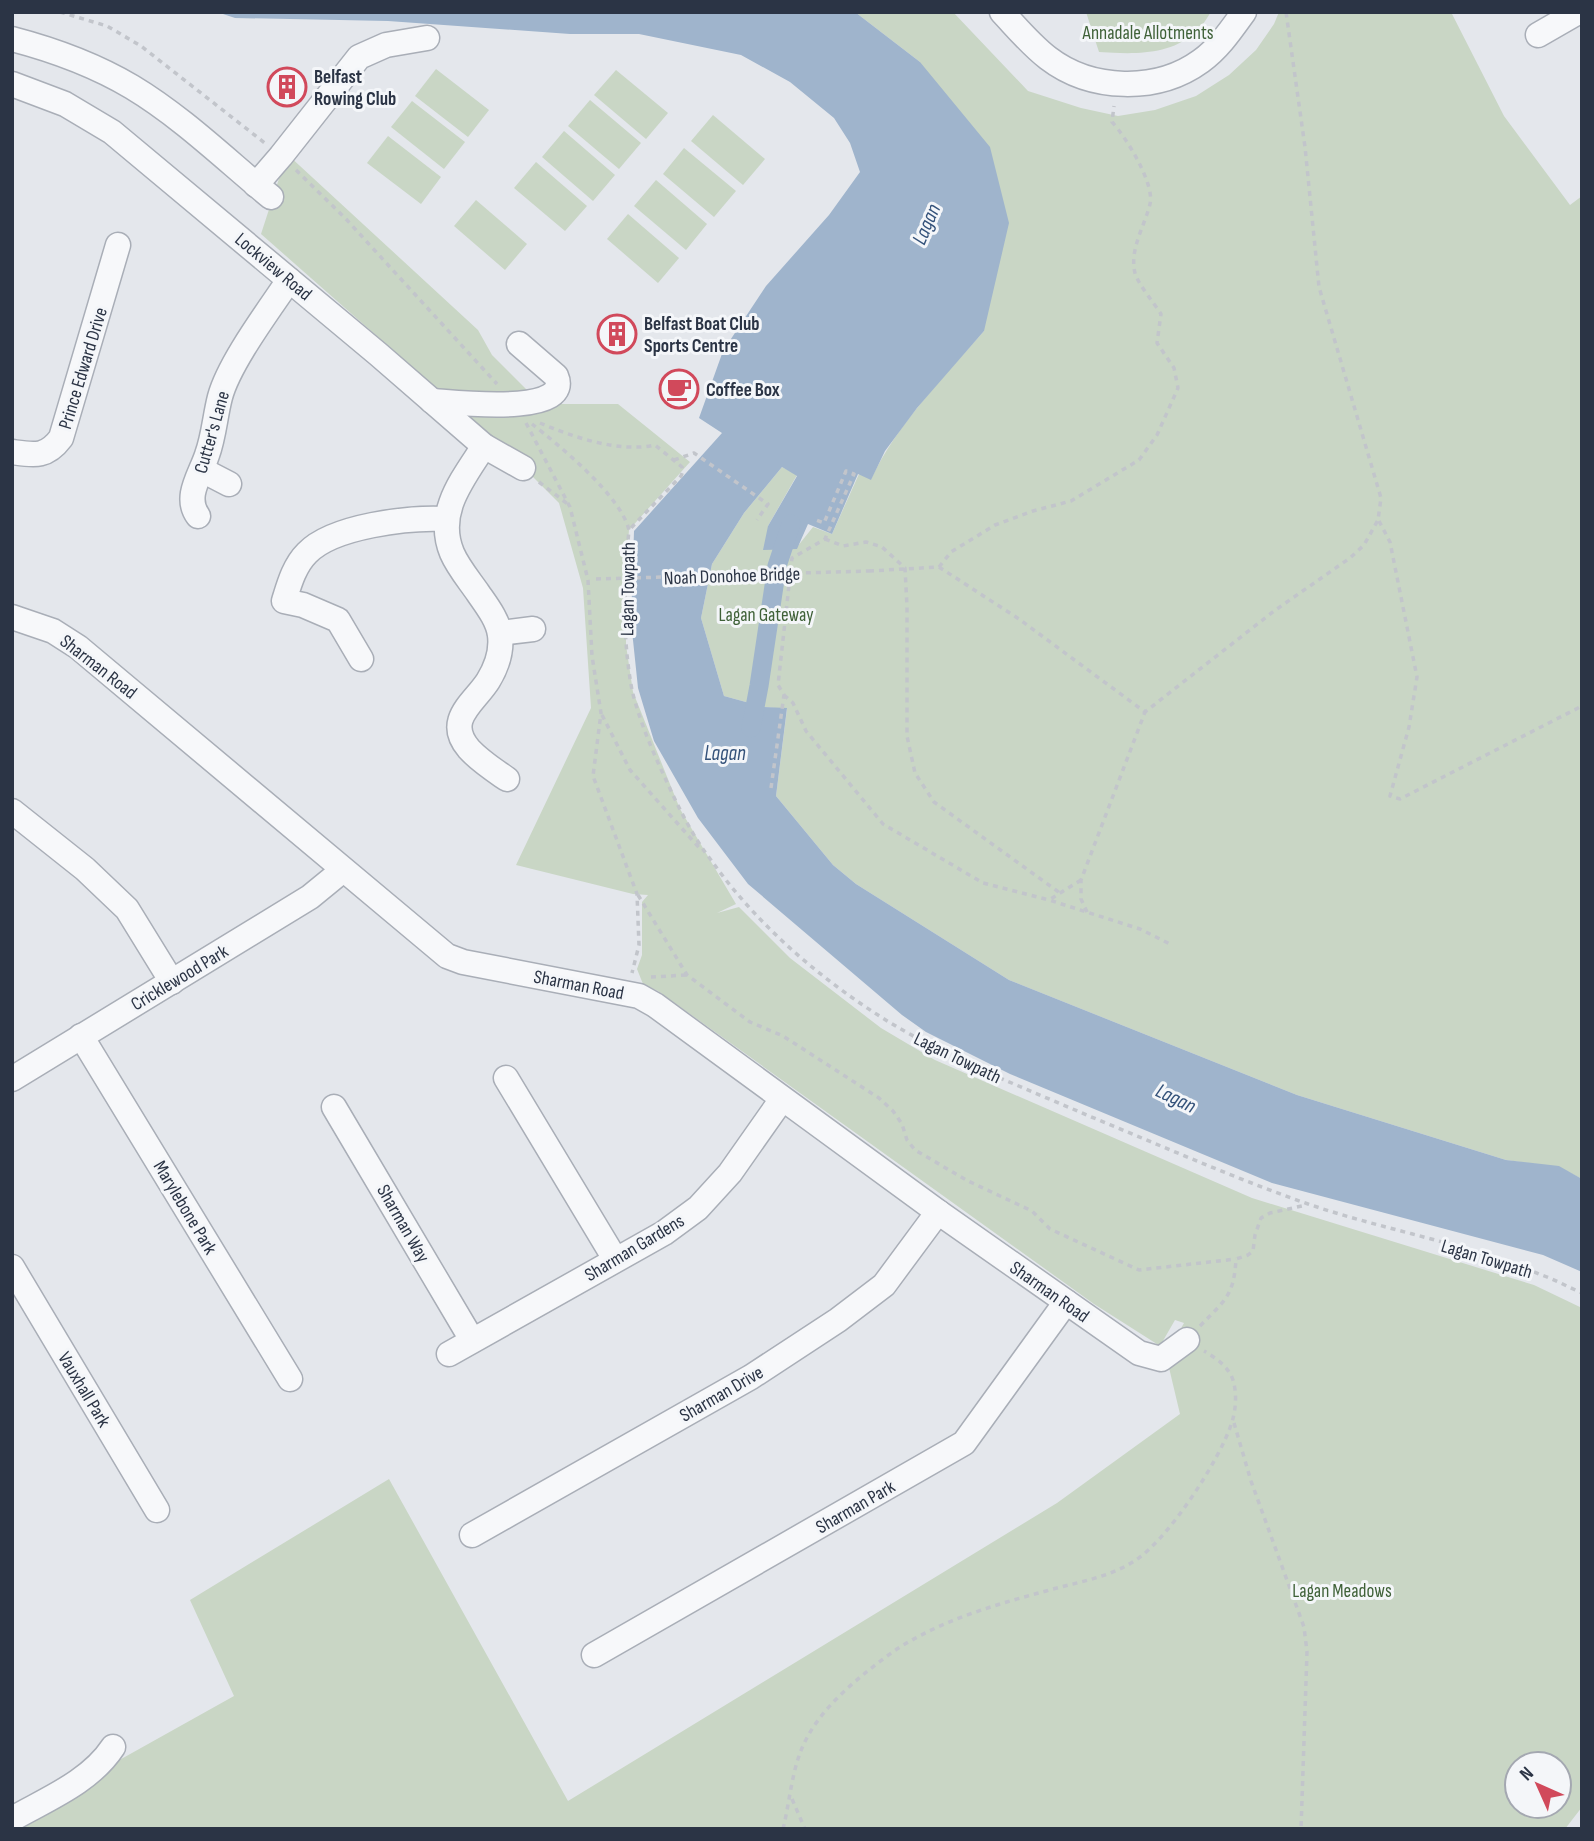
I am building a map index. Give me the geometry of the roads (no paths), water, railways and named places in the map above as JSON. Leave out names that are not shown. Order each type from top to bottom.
[{"type":"street","points":[[1002,12],[1031,44],[1049,60],[1069,72],[1099,83],[1135,84],[1166,77],[1199,62],[1221,43],[1244,12]]},
{"type":"street","points":[[1538,34],[1578,12]]},
{"type":"street","points":[[12,39],[63,54],[131,86],[158,104],[263,191],[281,156],[359,57],[386,45],[427,38]]},
{"type":"street","name":"Lockview Road","points":[[12,84],[65,104],[112,132],[484,446],[523,468]]},
{"type":"street","name":"Prince Edward Drive","points":[[12,452],[36,455],[45,453],[54,448],[61,438],[118,245]]},
{"type":"street","name":"Cutter's Lane","points":[[198,516],[192,507],[191,499],[208,453],[220,396],[229,376],[289,280]]},
{"type":"street","points":[[432,401],[519,409],[548,398],[557,390],[559,382],[556,376],[519,344]]},
{"type":"street","points":[[484,446],[455,493],[446,519],[447,535],[453,553],[497,623],[500,632],[499,653],[487,682],[466,706],[460,727],[468,748],[507,779]]},
{"type":"street","points":[[202,470],[229,484]]},
{"type":"street","points":[[361,659],[338,620],[284,601],[297,567],[308,552],[324,541],[343,534],[399,520],[446,519]]},
{"type":"street","name":"Sharman Road","points":[[12,617],[53,631],[78,647],[447,956],[463,962],[628,985],[939,1212],[1139,1353],[1161,1359],[1187,1340]]},
{"type":"street","points":[[500,632],[533,629]]},
{"type":"street","points":[[12,811],[85,869],[127,909],[172,982]]},
{"type":"street","name":"Cricklewood Park","points":[[12,1079],[310,897],[343,870]]},
{"type":"street","name":"Marylebone Park","points":[[81,1037],[290,1379]]},
{"type":"street","points":[[506,1078],[615,1259]]},
{"type":"street","name":"Sharman Gardens","points":[[449,1354],[664,1233],[698,1208],[730,1173],[782,1098]]},
{"type":"street","name":"Sharman Way","points":[[334,1107],[472,1340]]},
{"type":"street","name":"Sharman Drive","points":[[472,1535],[751,1377],[838,1320],[884,1285],[939,1212]]},
{"type":"street","name":"Vauxhall Park","points":[[12,1267],[157,1510]]},
{"type":"street","name":"Sharman Park","points":[[594,1655],[964,1443],[1066,1302]]},
{"type":"street","points":[[12,1819],[92,1773],[113,1747]]},
{"type":"water","name":"Lagan","points":[[217,12],[855,12],[920,62],[990,147],[1009,223],[984,331],[917,408],[885,451],[871,480],[858,474],[832,534],[808,524],[797,549],[763,550],[768,526],[797,476],[782,467],[744,513],[712,564],[701,618],[724,696],[764,707],[787,708],[776,796],[833,865],[856,884],[1009,980],[1297,1095],[1506,1160],[1559,1166],[1582,1179],[1582,1272],[1543,1255],[1272,1183],[1010,1074],[926,1032],[902,1015],[748,884],[698,818],[654,741],[638,688],[631,621],[634,531],[722,433],[699,418],[723,351],[766,286],[829,215],[860,172],[850,143],[834,118],[790,82],[741,55],[639,34],[570,34],[388,21],[235,18]]},
{"type":"waterway","points":[[751,728],[777,566],[791,524]]},
{"type":"place","name":"Belfast Rowing Club","points":[[287,87]]},
{"type":"place","name":"Belfast Boat Club Sports Centre","points":[[617,334]]},
{"type":"place","name":"Coffee Box","points":[[679,389]]},
{"type":"park label","name":"Annadale Allotments","points":[[1148,32]]},
{"type":"park label","name":"Lagan Gateway","points":[[766,614]]},
{"type":"park label","name":"Lagan Meadows","points":[[1342,1590]]}]
